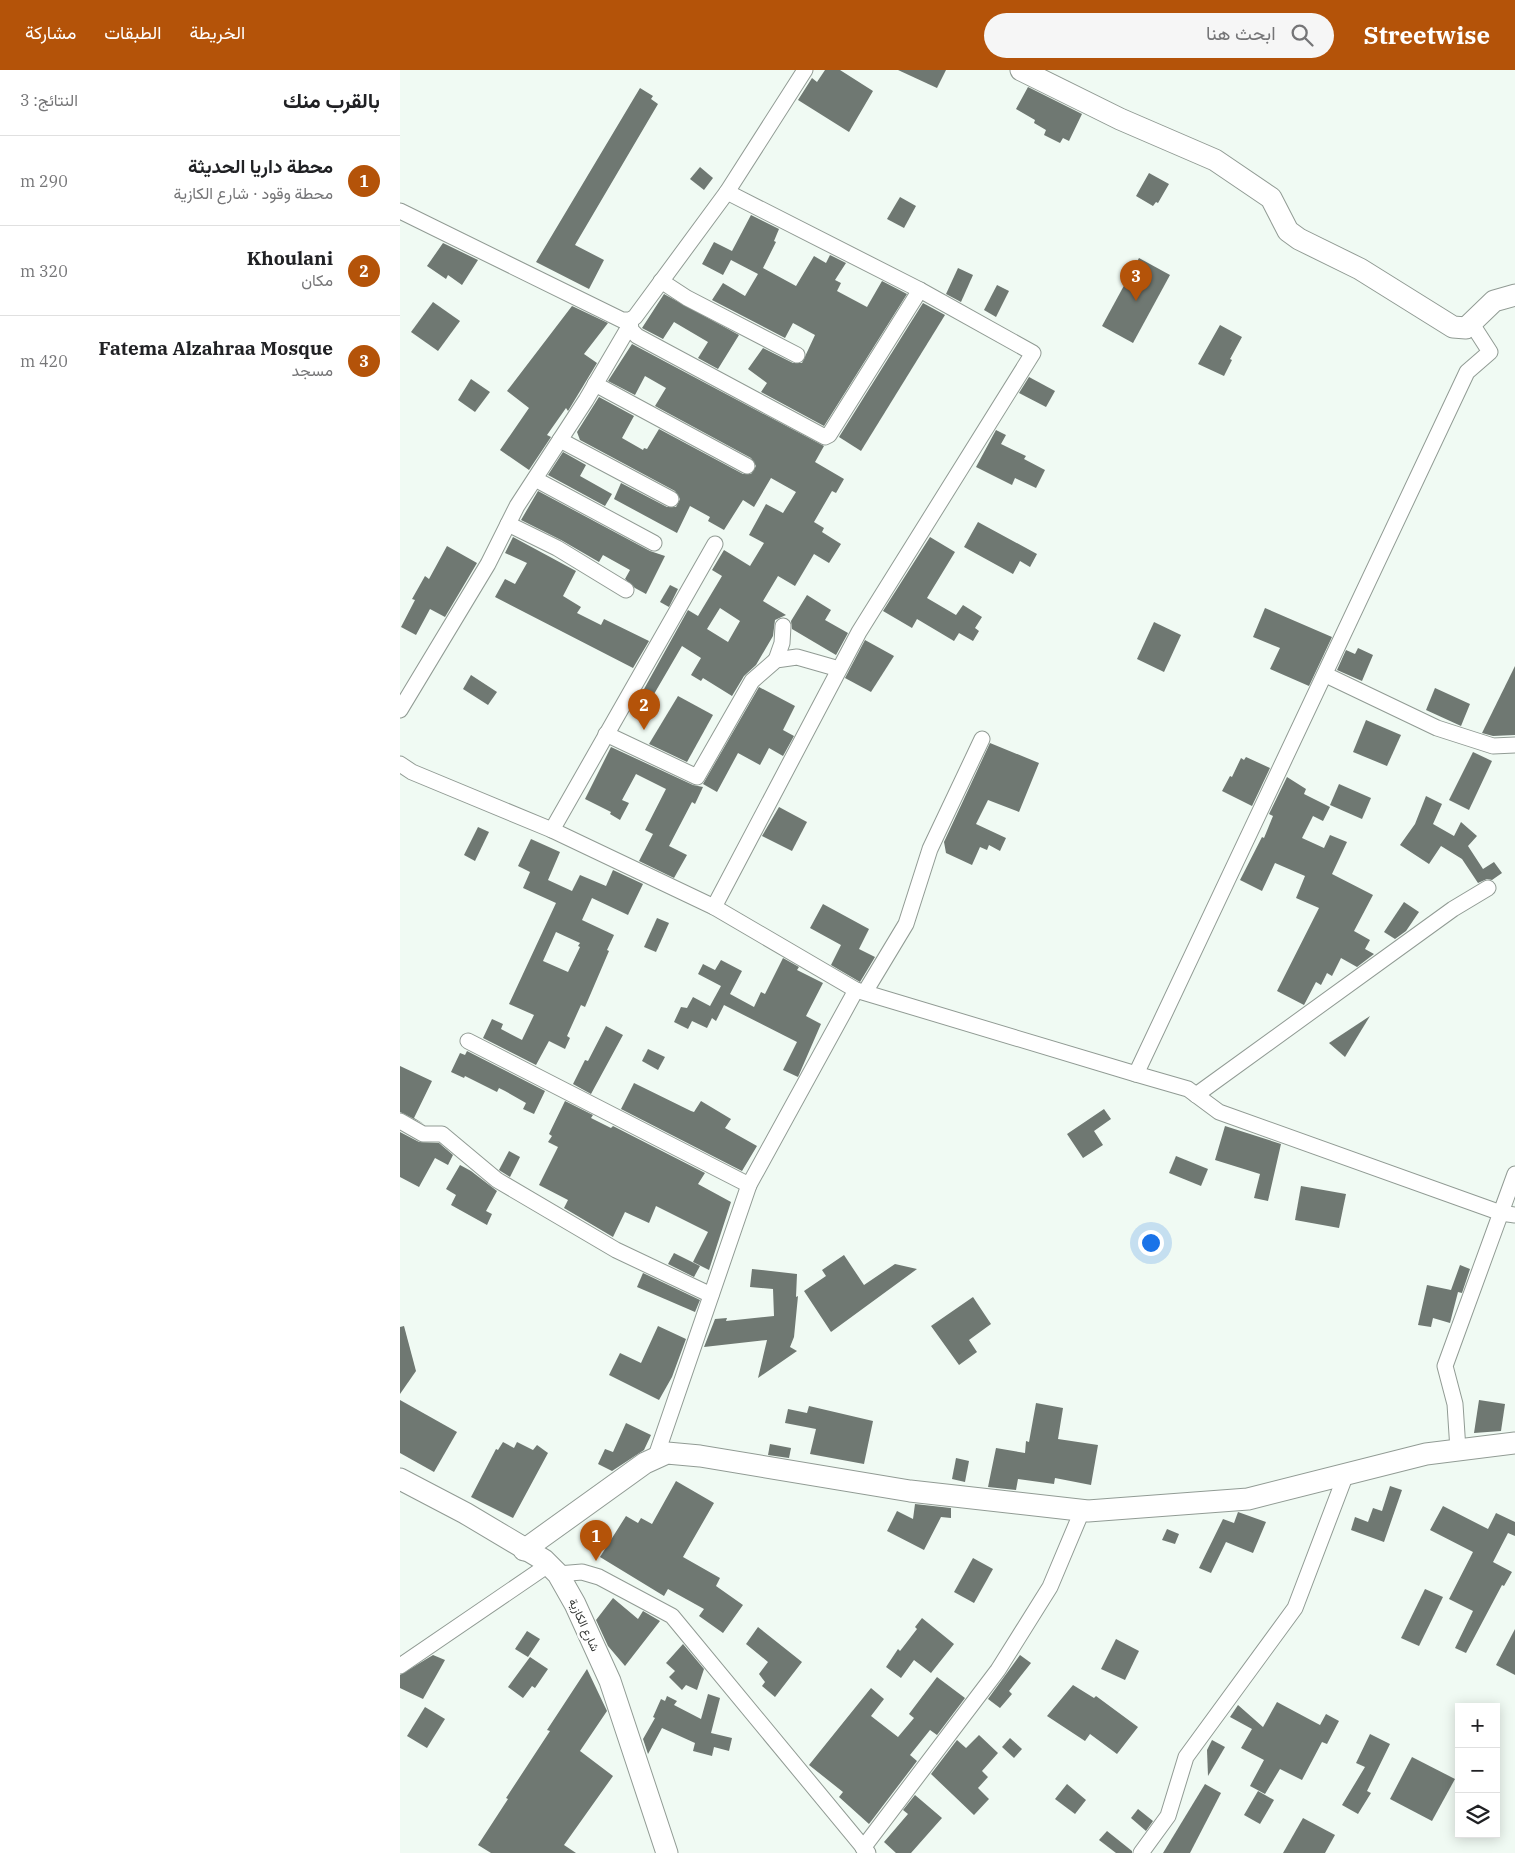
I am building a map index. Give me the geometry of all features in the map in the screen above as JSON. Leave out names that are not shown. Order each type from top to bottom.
[{"type":"street","points":[[400,710],[488,564],[508,524],[595,384],[630,323],[727,192],[805,70]]},
{"type":"street","points":[[1021,70],[1045,75],[1120,119],[1215,160],[1271,198],[1288,231],[1299,240],[1367,273],[1453,327],[1466,328],[1494,301],[1515,295]]},
{"type":"street","points":[[714,906],[859,632],[1033,353],[920,290],[727,192]]},
{"type":"street","points":[[400,211],[630,323],[637,336],[825,437],[829,435],[920,290]]},
{"type":"street","points":[[661,281],[687,298],[797,355]]},
{"type":"street","points":[[1136,1074],[1326,675],[1467,372],[1490,352],[1472,324]]},
{"type":"street","points":[[595,384],[746,466]]},
{"type":"street","points":[[560,440],[671,499]]},
{"type":"street","points":[[535,479],[654,543]]},
{"type":"street","points":[[508,524],[557,548],[626,590]]},
{"type":"street","points":[[552,830],[715,544]]},
{"type":"street","points":[[606,734],[697,777],[752,681],[776,660],[782,643],[783,626]]},
{"type":"street","points":[[776,660],[797,657],[839,670]]},
{"type":"street","points":[[1326,675],[1437,728],[1493,746],[1515,745]]},
{"type":"street","points":[[656,1456],[749,1185],[860,991],[906,924],[930,849],[982,739]]},
{"type":"street","points":[[400,764],[412,772],[552,830],[714,906],[860,991],[1188,1089],[1219,1112],[1508,1214]]},
{"type":"street","points":[[1196,1095],[1453,909],[1488,888]]},
{"type":"street","points":[[468,1041],[749,1185]]},
{"type":"street","points":[[400,1121],[423,1134],[442,1134],[497,1180],[616,1250],[711,1295]]},
{"type":"street","points":[[1458,1450],[1455,1404],[1445,1366],[1508,1214],[1515,1174]]},
{"type":"street","points":[[524,1550],[656,1456],[678,1452],[910,1491],[1082,1510],[1248,1499],[1426,1454],[1515,1443]]},
{"type":"street","points":[[1141,1853],[1168,1816],[1186,1758],[1295,1608],[1346,1474]]},
{"type":"street","points":[[400,1479],[465,1513],[553,1569],[599,1577],[672,1616],[866,1850],[998,1670],[1050,1587],[1082,1510]]},
{"type":"street","points":[[400,1666],[553,1569]]},
{"type":"street","name":"شارع الكازية","points":[[553,1569],[575,1604],[610,1682],[667,1853]]},
{"type":"building","points":[[825,70],[840,70],[873,91],[849,132],[798,100],[812,78],[817,82]]},
{"type":"building","points":[[898,70],[946,70],[937,88]]},
{"type":"building","points":[[1028,87],[1082,114],[1069,141],[1063,138],[1060,143],[1044,135],[1046,130],[1034,123],[1035,120],[1016,109]]},
{"type":"building","points":[[640,88],[653,96],[651,99],[658,104],[575,245],[604,260],[589,289],[536,262]]},
{"type":"building","points":[[700,167],[713,178],[704,190],[690,179]]},
{"type":"building","points":[[1149,173],[1169,184],[1158,203],[1156,202],[1153,206],[1136,196]]},
{"type":"building","points":[[900,197],[916,206],[904,228],[887,219]]},
{"type":"building","points":[[751,215],[779,229],[774,241],[776,242],[763,268],[796,286],[814,256],[826,263],[830,255],[846,263],[835,280],[841,283],[837,291],[867,307],[882,281],[907,294],[824,426],[761,392],[767,383],[748,369],[763,348],[793,363],[802,363],[815,335],[793,323],[785,338],[712,300],[723,283],[745,296],[758,274],[731,260],[723,275],[702,264],[714,242],[732,251]]},
{"type":"building","points":[[443,243],[478,260],[462,285],[448,275],[446,279],[427,266]]},
{"type":"building","points":[[1139,258],[1170,275],[1133,343],[1102,326]]},
{"type":"building","points":[[958,268],[973,275],[961,302],[946,294]]},
{"type":"building","points":[[997,285],[1009,291],[996,317],[984,310]]},
{"type":"building","points":[[664,294],[739,335],[718,369],[698,358],[708,342],[674,322],[663,339],[642,328]]},
{"type":"building","points":[[433,302],[460,321],[438,351],[411,332]]},
{"type":"building","points":[[923,303],[945,315],[861,451],[839,437]]},
{"type":"building","points":[[572,306],[608,323],[584,354],[597,363],[568,411],[566,408],[547,435],[551,437],[529,470],[500,450],[529,408],[507,391]]},
{"type":"building","points":[[1220,325],[1242,337],[1230,359],[1232,360],[1224,376],[1198,364]]},
{"type":"building","points":[[632,344],[824,446],[815,462],[844,479],[836,493],[832,491],[814,522],[824,528],[822,532],[841,544],[829,563],[814,554],[795,586],[778,576],[763,601],[786,615],[775,620],[773,636],[756,665],[744,676],[732,696],[703,678],[701,681],[691,675],[701,658],[682,646],[643,713],[634,707],[688,610],[698,616],[722,576],[712,570],[724,550],[750,566],[764,543],[749,535],[766,504],[783,513],[796,492],[771,478],[754,507],[743,500],[724,530],[708,521],[710,517],[690,506],[677,533],[614,499],[621,483],[667,507],[676,507],[680,499],[675,491],[580,440],[577,432],[599,397],[634,416],[622,438],[643,450],[644,448],[647,449],[659,429],[743,474],[751,474],[756,466],[751,458],[655,406],[666,388],[645,376],[635,395],[608,381]],"holes":[[[720,608],[740,621],[728,642],[707,629]]]},
{"type":"building","points":[[1029,377],[1055,391],[1046,407],[1019,393]]},
{"type":"building","points":[[471,379],[490,392],[475,412],[458,400]]},
{"type":"building","points":[[996,430],[1006,435],[1001,444],[1026,456],[1024,459],[1045,470],[1036,488],[1015,478],[1012,485],[976,467]]},
{"type":"building","points":[[563,452],[586,465],[580,476],[612,494],[605,506],[548,475]]},
{"type":"building","points":[[538,491],[650,551],[665,556],[646,594],[635,588],[625,579],[630,570],[603,555],[599,562],[521,520]]},
{"type":"building","points":[[978,522],[1037,554],[1030,567],[1020,561],[1013,574],[964,547]]},
{"type":"building","points":[[513,537],[576,571],[563,596],[581,607],[577,613],[601,625],[604,619],[649,641],[633,668],[495,597],[505,579],[515,584],[527,563],[505,553]]},
{"type":"building","points":[[930,537],[955,552],[927,598],[956,615],[963,605],[982,617],[975,628],[979,631],[973,641],[959,633],[954,641],[917,619],[912,628],[883,611]]},
{"type":"building","points":[[447,546],[477,563],[445,617],[430,609],[416,635],[401,627],[415,600],[412,599],[425,576],[429,579]]},
{"type":"building","points":[[670,585],[678,589],[669,607],[660,602]]},
{"type":"building","points":[[807,595],[831,610],[825,620],[848,633],[836,655],[792,629],[791,621]]},
{"type":"building","points":[[1265,608],[1332,637],[1309,686],[1270,669],[1280,648],[1253,637]]},
{"type":"building","points":[[1154,622],[1181,635],[1164,672],[1137,659]]},
{"type":"building","points":[[865,640],[894,656],[871,692],[845,678]]},
{"type":"building","points":[[1358,648],[1373,655],[1362,681],[1337,670],[1346,650],[1355,654]]},
{"type":"building","points":[[1515,666],[1515,735],[1493,736],[1482,733]]},
{"type":"building","points":[[471,675],[497,692],[488,705],[463,689]]},
{"type":"building","points":[[759,687],[795,706],[783,730],[794,736],[783,756],[769,748],[760,765],[738,753],[717,792],[703,784]]},
{"type":"building","points":[[1435,688],[1470,704],[1461,726],[1426,710]]},
{"type":"building","points":[[678,696],[713,715],[687,762],[649,744]]},
{"type":"building","points":[[1366,720],[1401,735],[1387,766],[1353,752]]},
{"type":"building","points":[[990,743],[1039,763],[1019,812],[988,800],[976,824],[1006,838],[1000,851],[989,845],[987,850],[980,847],[972,865],[946,853],[944,842]]},
{"type":"building","points":[[611,747],[693,785],[703,787],[695,804],[692,802],[669,846],[687,855],[674,878],[639,861],[653,834],[645,830],[666,789],[636,774],[622,800],[629,803],[620,820],[610,814],[611,812],[585,799]]},
{"type":"building","points":[[1473,752],[1492,761],[1469,810],[1449,800]]},
{"type":"building","points":[[1246,757],[1270,768],[1252,806],[1222,791],[1230,776],[1232,777],[1241,758],[1244,760]]},
{"type":"building","points":[[1287,777],[1306,789],[1304,794],[1330,807],[1323,821],[1313,816],[1302,838],[1324,848],[1330,835],[1347,842],[1332,874],[1373,895],[1354,931],[1370,940],[1365,949],[1374,954],[1357,967],[1341,958],[1332,976],[1327,973],[1321,985],[1316,982],[1304,1005],[1277,991],[1319,908],[1296,898],[1305,876],[1275,863],[1262,891],[1240,880],[1262,837],[1264,838],[1273,816],[1269,814]]},
{"type":"building","points":[[1339,784],[1371,798],[1362,819],[1330,805]]},
{"type":"building","points":[[1426,796],[1442,804],[1433,824],[1454,836],[1461,822],[1477,836],[1468,846],[1483,869],[1494,862],[1502,873],[1492,880],[1487,879],[1478,883],[1462,859],[1441,846],[1429,864],[1400,845],[1415,824]]},
{"type":"building","points":[[779,807],[807,822],[792,851],[762,836]]},
{"type":"building","points":[[478,827],[489,832],[475,861],[464,855]]},
{"type":"building","points":[[531,839],[560,852],[548,880],[572,891],[580,875],[606,886],[613,870],[643,884],[628,915],[592,898],[582,920],[614,935],[607,950],[609,951],[585,1007],[581,1005],[567,1036],[570,1038],[565,1049],[549,1041],[536,1065],[483,1038],[492,1019],[503,1024],[501,1029],[522,1040],[534,1015],[509,1004],[556,903],[523,888],[530,872],[518,866]],"holes":[[[556,932],[580,943],[578,946],[580,947],[568,972],[543,961]]]},
{"type":"building","points":[[1404,902],[1419,912],[1406,931],[1395,939],[1384,932]]},
{"type":"building","points":[[823,904],[869,929],[859,949],[875,957],[860,982],[831,965],[841,945],[810,928]]},
{"type":"building","points":[[657,918],[669,923],[656,952],[644,947]]},
{"type":"building","points":[[783,958],[799,967],[797,970],[823,983],[806,1016],[821,1024],[798,1077],[783,1070],[797,1042],[724,1005],[716,1021],[712,1018],[707,1028],[692,1021],[688,1029],[674,1022],[681,1007],[687,1008],[693,997],[710,1006],[721,986],[698,974],[703,964],[715,970],[721,960],[742,971],[730,994],[754,1007],[761,992],[765,994]]},
{"type":"building","points":[[1370,1016],[1345,1057],[1329,1043]]},
{"type":"building","points":[[606,1026],[623,1035],[591,1094],[573,1084],[585,1060],[588,1061]]},
{"type":"building","points":[[648,1049],[665,1057],[658,1070],[642,1061]]},
{"type":"building","points":[[467,1051],[545,1091],[534,1114],[523,1109],[526,1103],[505,1091],[499,1088],[497,1092],[465,1076],[464,1078],[451,1072],[460,1053],[465,1055]]},
{"type":"building","points":[[400,1066],[432,1081],[414,1118],[424,1124],[400,1112]]},
{"type":"building","points":[[634,1083],[694,1112],[701,1101],[731,1119],[725,1128],[757,1146],[742,1171],[621,1109]]},
{"type":"building","points":[[565,1101],[593,1115],[591,1118],[611,1128],[613,1126],[705,1173],[698,1184],[731,1202],[709,1270],[693,1262],[708,1232],[656,1206],[649,1223],[625,1212],[613,1237],[564,1208],[568,1200],[539,1185],[558,1147],[548,1142],[552,1136],[549,1134]]},
{"type":"building","points":[[1104,1109],[1111,1119],[1094,1131],[1103,1145],[1083,1158],[1067,1134]]},
{"type":"building","points":[[1225,1126],[1281,1144],[1268,1201],[1254,1198],[1260,1174],[1215,1160]]},
{"type":"building","points":[[400,1132],[419,1142],[439,1143],[453,1155],[448,1165],[435,1158],[419,1187],[400,1177]]},
{"type":"building","points":[[509,1151],[520,1157],[510,1177],[499,1170]]},
{"type":"building","points":[[1176,1156],[1208,1169],[1201,1186],[1169,1173]]},
{"type":"building","points":[[460,1165],[497,1191],[486,1211],[492,1214],[487,1225],[451,1205],[456,1195],[446,1189]]},
{"type":"building","points":[[1301,1186],[1346,1194],[1339,1228],[1295,1220]]},
{"type":"building","points":[[674,1253],[700,1266],[694,1277],[668,1264]]},
{"type":"building","points":[[844,1255],[864,1285],[895,1264],[917,1269],[831,1332],[804,1291],[826,1276],[822,1270]]},
{"type":"building","points":[[1460,1265],[1470,1269],[1462,1293],[1458,1292],[1450,1323],[1433,1318],[1431,1327],[1418,1325],[1427,1285],[1451,1290]]},
{"type":"building","points":[[752,1269],[797,1274],[796,1297],[798,1296],[794,1337],[790,1347],[797,1351],[758,1378],[767,1340],[704,1347],[715,1319],[727,1318],[726,1321],[774,1316],[773,1289],[750,1287]]},
{"type":"building","points":[[643,1273],[700,1300],[695,1312],[637,1287]]},
{"type":"building","points":[[973,1297],[991,1324],[969,1340],[977,1352],[959,1365],[931,1326]]},
{"type":"building","points":[[404,1326],[416,1371],[400,1394],[400,1327]]},
{"type":"building","points":[[658,1326],[686,1339],[672,1377],[659,1400],[609,1375],[620,1353],[641,1363]]},
{"type":"building","points":[[400,1400],[457,1432],[434,1472],[400,1453]]},
{"type":"building","points":[[1479,1400],[1505,1404],[1501,1431],[1474,1433]]},
{"type":"building","points":[[1036,1403],[1063,1408],[1058,1439],[1098,1445],[1091,1485],[1055,1478],[1054,1484],[1018,1479],[1016,1490],[988,1487],[996,1448],[1025,1453],[1026,1441],[1029,1442]]},
{"type":"building","points":[[809,1406],[873,1421],[864,1464],[810,1454],[816,1429],[785,1423],[788,1409],[807,1413]]},
{"type":"building","points":[[626,1423],[651,1435],[644,1450],[612,1471],[598,1464],[605,1449],[613,1452]]},
{"type":"building","points":[[503,1442],[514,1448],[517,1442],[533,1450],[537,1445],[548,1453],[513,1518],[471,1497],[496,1449],[498,1450]]},
{"type":"building","points":[[770,1444],[791,1448],[789,1458],[768,1455]]},
{"type":"building","points":[[956,1458],[969,1461],[965,1482],[952,1479]]},
{"type":"building","points":[[676,1481],[714,1503],[683,1557],[720,1578],[716,1586],[743,1605],[723,1633],[699,1616],[704,1609],[668,1589],[664,1596],[600,1557],[626,1516],[638,1523],[641,1518],[652,1524]]},
{"type":"building","points":[[1390,1486],[1402,1490],[1384,1542],[1351,1530],[1355,1517],[1368,1522],[1373,1508],[1382,1511]]},
{"type":"building","points":[[915,1504],[951,1508],[951,1518],[941,1517],[924,1550],[887,1531],[897,1511],[913,1519]]},
{"type":"building","points":[[1443,1506],[1488,1529],[1496,1513],[1515,1522],[1515,1536],[1508,1533],[1493,1562],[1512,1572],[1504,1586],[1502,1585],[1466,1653],[1455,1648],[1473,1611],[1449,1599],[1473,1552],[1430,1530]]},
{"type":"building","points":[[1238,1512],[1266,1522],[1253,1553],[1226,1542],[1211,1573],[1199,1568],[1223,1519],[1234,1523]]},
{"type":"building","points":[[1167,1529],[1179,1534],[1175,1544],[1162,1540]]},
{"type":"building","points":[[973,1558],[993,1569],[974,1603],[954,1592]]},
{"type":"building","points":[[1425,1589],[1443,1597],[1419,1646],[1401,1638]]},
{"type":"building","points":[[613,1598],[638,1619],[643,1611],[660,1621],[625,1666],[608,1646],[596,1620]]},
{"type":"building","points":[[922,1618],[954,1644],[931,1673],[914,1660],[901,1678],[886,1667],[898,1649],[900,1651],[917,1629],[915,1627]]},
{"type":"building","points":[[758,1627],[802,1662],[775,1697],[762,1686],[765,1682],[759,1674],[768,1662],[746,1644]]},
{"type":"building","points":[[1515,1629],[1515,1675],[1496,1665]]},
{"type":"building","points":[[527,1631],[540,1639],[528,1657],[515,1649]]},
{"type":"building","points":[[1116,1639],[1139,1651],[1125,1680],[1101,1669]]},
{"type":"building","points":[[683,1644],[704,1669],[697,1690],[686,1685],[682,1690],[669,1677],[675,1671],[666,1663]]},
{"type":"building","points":[[433,1655],[445,1660],[423,1699],[400,1688],[400,1675]]},
{"type":"building","points":[[1020,1655],[1031,1663],[1009,1691],[1012,1694],[1000,1708],[988,1699]]},
{"type":"building","points":[[530,1657],[548,1669],[535,1688],[532,1686],[523,1698],[508,1687]]},
{"type":"building","points":[[587,1669],[607,1711],[580,1751],[613,1776],[564,1845],[576,1853],[491,1853],[478,1845],[550,1731],[547,1730]]},
{"type":"building","points":[[937,1677],[965,1698],[937,1735],[930,1730],[910,1755],[917,1761],[869,1824],[839,1797],[843,1792],[809,1765],[871,1688],[884,1699],[871,1716],[898,1737],[914,1718],[909,1714]]},
{"type":"building","points":[[1073,1685],[1094,1698],[1096,1696],[1138,1727],[1117,1754],[1090,1734],[1085,1741],[1047,1716]]},
{"type":"building","points":[[708,1694],[720,1698],[711,1733],[732,1738],[729,1751],[714,1747],[712,1756],[693,1751],[695,1743],[662,1728],[648,1754],[643,1739],[655,1718],[653,1717],[661,1699],[665,1701],[667,1696],[677,1701],[674,1705],[701,1719]]},
{"type":"building","points":[[1277,1702],[1320,1725],[1326,1714],[1339,1721],[1327,1744],[1322,1742],[1302,1780],[1280,1769],[1265,1794],[1250,1786],[1264,1760],[1241,1748],[1252,1729],[1230,1717],[1238,1705],[1263,1727]]},
{"type":"building","points":[[425,1707],[445,1719],[427,1748],[407,1736]]},
{"type":"building","points":[[1370,1734],[1390,1744],[1367,1791],[1371,1793],[1358,1814],[1342,1805],[1365,1767],[1356,1763]]},
{"type":"building","points":[[979,1735],[998,1753],[982,1771],[988,1777],[978,1788],[989,1799],[974,1815],[931,1774],[957,1740],[966,1748]]},
{"type":"building","points":[[1010,1738],[1022,1749],[1014,1758],[1002,1747]]},
{"type":"building","points":[[1212,1740],[1225,1747],[1208,1776],[1207,1750]]},
{"type":"building","points":[[1412,1757],[1455,1779],[1432,1821],[1390,1799]]},
{"type":"building","points":[[1067,1784],[1086,1800],[1075,1814],[1055,1799]]},
{"type":"building","points":[[1205,1784],[1221,1793],[1190,1853],[1163,1853]]},
{"type":"building","points":[[1258,1791],[1274,1800],[1260,1824],[1244,1815]]},
{"type":"building","points":[[915,1795],[942,1818],[911,1853],[896,1853],[884,1842],[908,1814],[903,1810]]},
{"type":"building","points":[[1138,1809],[1153,1821],[1146,1831],[1131,1818]]},
{"type":"building","points":[[1303,1818],[1335,1835],[1325,1853],[1283,1853]]},
{"type":"building","points":[[1107,1831],[1132,1851],[1132,1853],[1116,1853],[1099,1840]]},
{"type":"place","name":"Fatema Alzahraa Mosque","points":[[1136,301]]},
{"type":"place","name":"Khoulani","points":[[644,730]]},
{"type":"place","name":"محطة داريا الحديثة","points":[[596,1561]]}]
